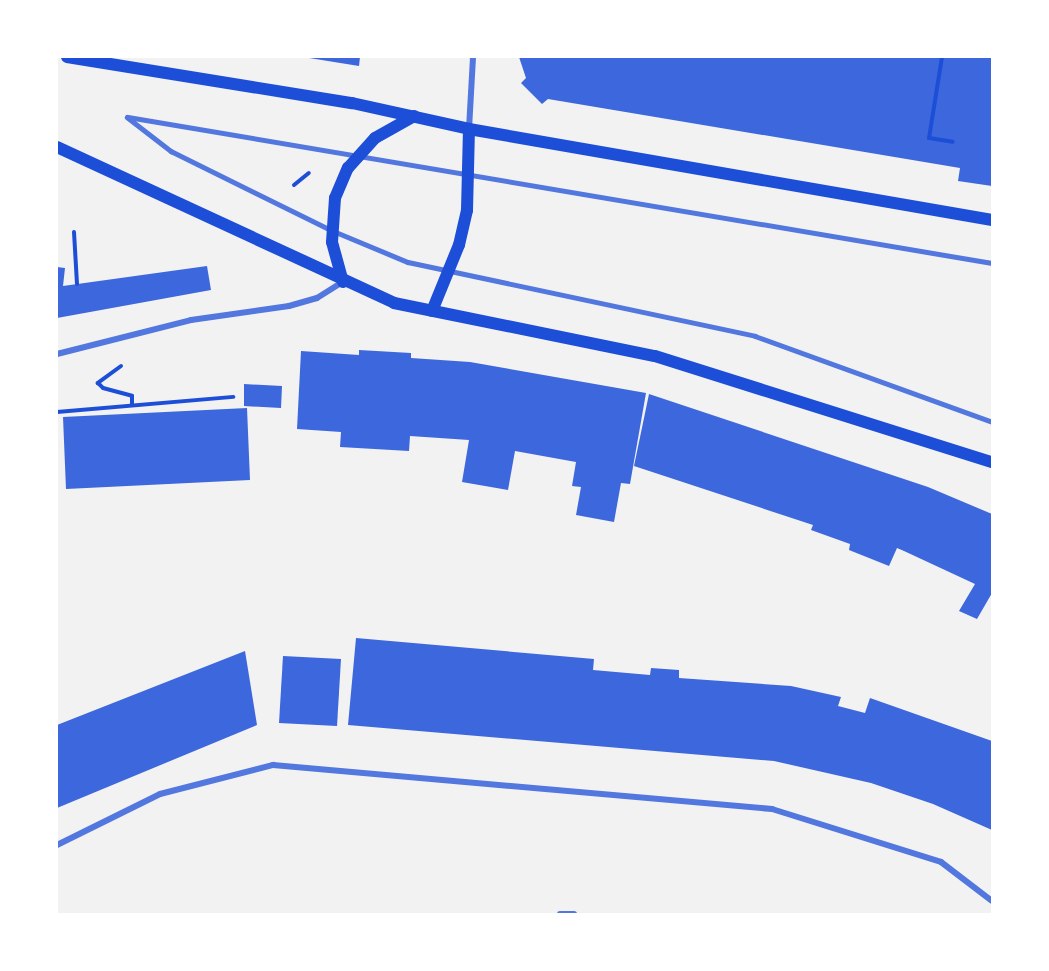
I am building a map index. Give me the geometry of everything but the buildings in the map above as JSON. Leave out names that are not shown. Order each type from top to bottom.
[{"type":"main road","points":[[67,57],[352,103],[469,129],[992,220]]},
{"type":"main road","points":[[343,282],[331,230],[335,198],[348,168],[375,138],[414,116]]},
{"type":"main road","points":[[432,310],[449,273],[467,210],[470,175],[469,129]]},
{"type":"main road","points":[[57,147],[343,282],[394,303],[655,356],[992,462]]},
{"type":"street","points":[[469,129],[473,57]]},
{"type":"street","points":[[57,354],[191,320],[289,306],[317,298],[343,282]]},
{"type":"street","points":[[57,845],[160,794],[273,765],[772,809],[941,862],[992,901]]},
{"type":"street","points":[[560,914],[574,913]]},
{"type":"lane","points":[[992,263],[127,117],[171,151],[331,230],[408,262],[449,273],[755,336],[992,422]]},
{"type":"path","points":[[942,57],[929,138],[953,142]]},
{"type":"path","points":[[74,232],[77,284]]},
{"type":"path","points":[[132,359],[98,382],[103,388],[132,396],[132,404]]},
{"type":"path","points":[[57,412],[233,397]]}]
